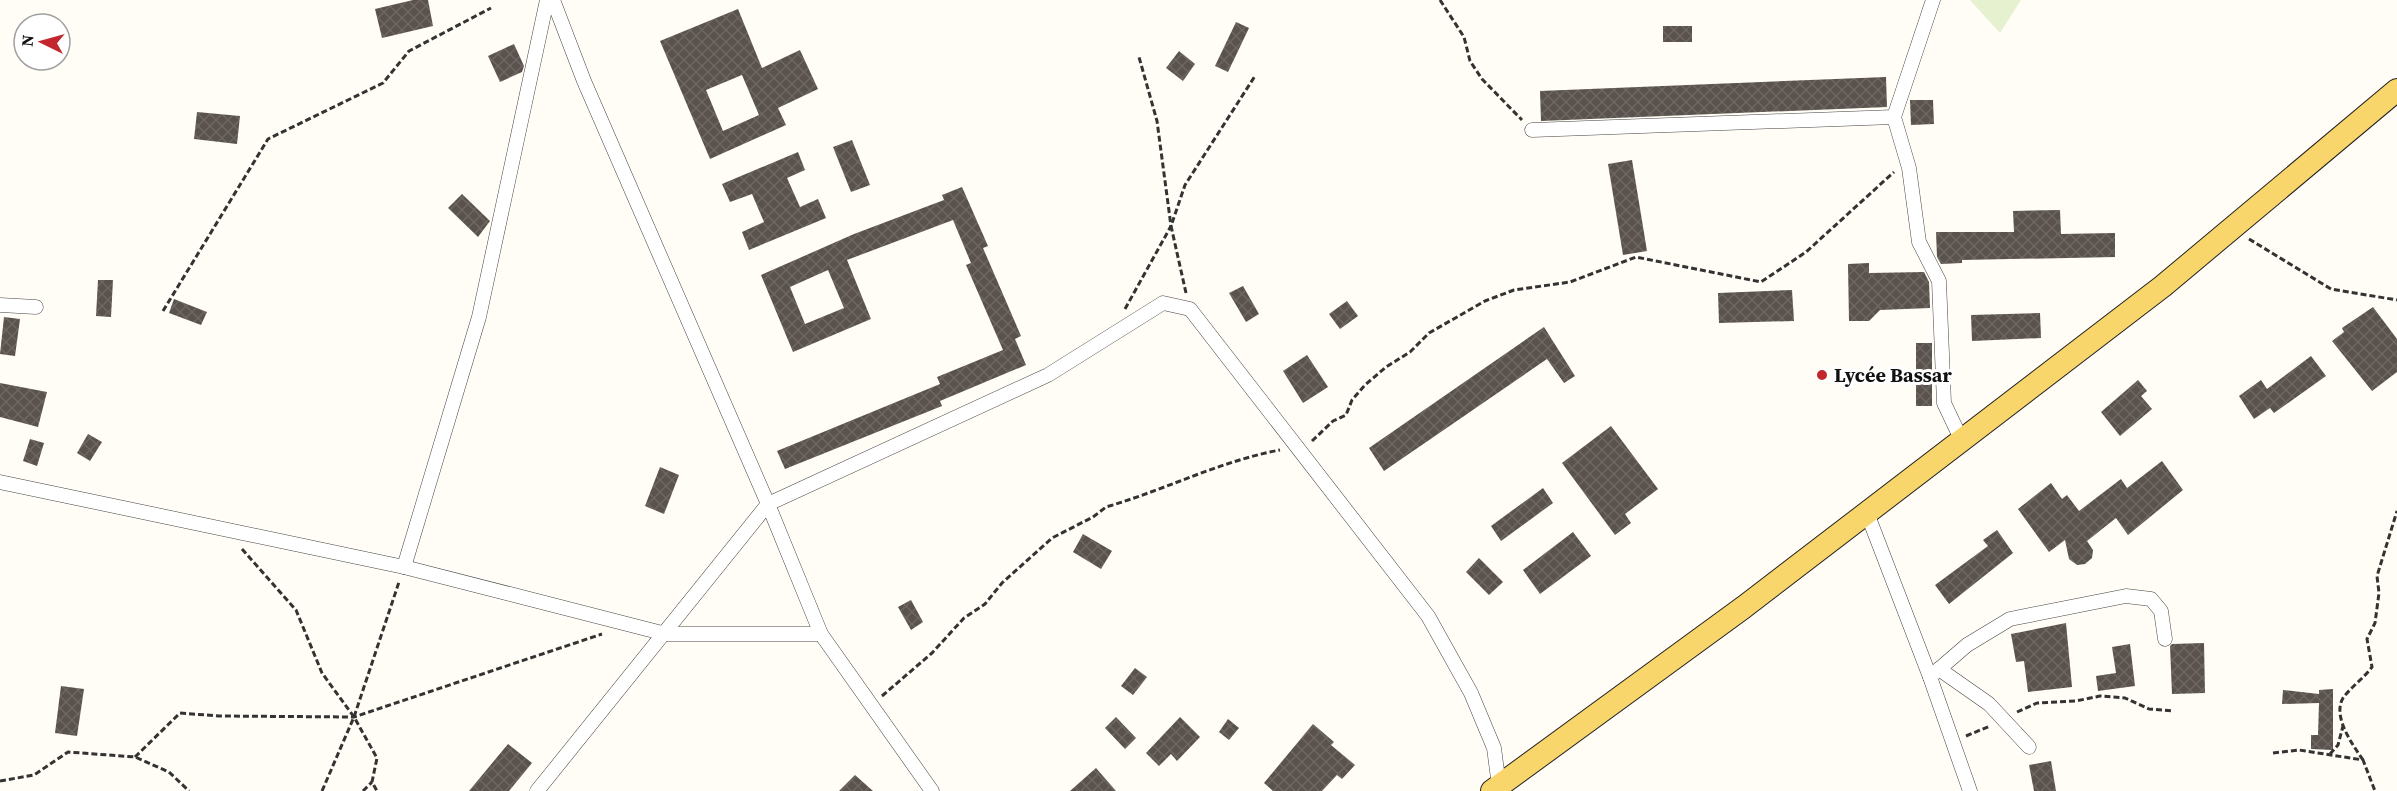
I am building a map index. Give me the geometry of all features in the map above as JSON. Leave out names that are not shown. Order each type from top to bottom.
[{"type":"main road","points":[[1499,789],[1962,441],[2232,229],[2397,90]]},
{"type":"street","points":[[404,567],[479,317],[547,0]]},
{"type":"street","points":[[552,0],[588,92],[768,504],[821,634],[932,791]]},
{"type":"street","points":[[1933,0],[1894,117],[1907,160],[1919,242],[1939,281],[1944,404],[1962,441]]},
{"type":"street","points":[[1532,130],[1894,117]]},
{"type":"street","points":[[537,791],[666,634],[768,504],[1048,375],[1163,303],[1190,309],[1428,616],[1476,704],[1494,748],[1499,789]]},
{"type":"street","points":[[0,305],[36,307]]},
{"type":"street","points":[[0,482],[404,567],[666,634],[821,634]]},
{"type":"street","points":[[1868,513],[1935,673],[1952,740],[1970,791]]},
{"type":"street","points":[[1935,673],[1967,645],[2010,619],[2126,596],[2151,599],[2161,611],[2165,639]]},
{"type":"street","points":[[1935,673],[1989,704],[2029,747]]},
{"type":"path","points":[[1440,0],[1464,37],[1470,61],[1482,79],[1532,130]]},
{"type":"path","points":[[163,311],[268,139],[383,84],[409,51],[491,8]]},
{"type":"path","points":[[1139,57],[1157,121],[1171,226],[1190,309]]},
{"type":"path","points":[[1109,337],[1171,226],[1185,185],[1255,76]]},
{"type":"path","points":[[871,704],[933,653],[964,618],[985,604],[1010,576],[1052,538],[1093,517],[1107,507],[1204,474],[1226,462],[1314,440],[1333,421],[1346,415],[1352,400],[1386,367],[1410,352],[1429,333],[1485,301],[1514,290],[1570,282],[1636,257],[1761,282],[1806,252],[1907,160]]},
{"type":"path","points":[[2232,229],[2331,289],[2397,300]]},
{"type":"path","points":[[2375,791],[2363,760],[2346,733],[2343,699],[2372,667],[2367,639],[2375,623],[2379,593],[2377,576],[2397,511]]},
{"type":"path","points":[[224,529],[296,610],[322,673],[354,717],[377,758],[372,782],[363,791]]},
{"type":"path","points":[[322,791],[354,717],[404,567]]},
{"type":"path","points":[[135,757],[180,712],[219,716],[354,717],[631,625]]},
{"type":"path","points":[[1952,740],[1981,731],[2037,703],[2076,701],[2100,696],[2124,698],[2149,709],[2174,711]]},
{"type":"path","points":[[2330,754],[2338,745],[2344,724]]},
{"type":"path","points":[[2273,753],[2299,750],[2363,760]]},
{"type":"path","points":[[0,781],[34,775],[68,752],[135,757],[169,772],[189,791]]},
{"type":"path","points":[[372,782],[377,791]]},
{"type":"green space","points":[[1970,0],[2021,0],[2000,33]]},
{"type":"building","points":[[413,0],[428,0],[433,26],[382,38],[375,9]]},
{"type":"building","points":[[738,9],[762,68],[800,50],[818,89],[778,108],[786,125],[710,159],[660,41]],"holes":[[[742,75],[759,115],[723,131],[706,90]]]},
{"type":"building","points":[[1236,22],[1249,28],[1228,72],[1215,66]]},
{"type":"building","points":[[1663,26],[1692,26],[1692,42],[1663,42]]},
{"type":"building","points":[[514,44],[524,66],[522,72],[500,82],[488,56]]},
{"type":"building","points":[[1179,51],[1195,64],[1183,81],[1166,68]]},
{"type":"building","points":[[1886,77],[1887,107],[1541,121],[1540,91]]},
{"type":"building","points":[[1910,100],[1933,100],[1934,124],[1911,125]]},
{"type":"building","points":[[197,112],[240,116],[237,144],[194,139]]},
{"type":"building","points":[[852,140],[870,185],[851,192],[833,147]]},
{"type":"building","points":[[798,152],[805,170],[787,178],[800,207],[818,199],[826,218],[749,250],[742,232],[764,222],[752,194],[730,202],[722,184]]},
{"type":"building","points":[[1632,160],[1647,251],[1623,255],[1608,164]]},
{"type":"building","points":[[962,187],[988,246],[983,248],[1021,336],[1015,339],[1026,365],[940,401],[942,406],[785,469],[777,451],[940,384],[937,377],[1003,350],[966,265],[971,263],[953,220],[847,260],[871,319],[793,352],[761,275],[854,234],[944,200],[942,195]],"holes":[[[828,270],[844,308],[805,324],[790,287]]]},
{"type":"building","points":[[462,194],[490,221],[478,237],[448,208]]},
{"type":"building","points":[[2060,210],[2061,234],[2115,233],[2115,257],[1962,260],[1962,263],[1941,264],[1937,257],[1936,232],[2014,232],[2013,211]]},
{"type":"building","points":[[1869,263],[1869,273],[1924,272],[1929,282],[1930,308],[1880,310],[1869,321],[1849,321],[1848,264]]},
{"type":"building","points":[[98,280],[113,280],[111,317],[96,316]]},
{"type":"building","points":[[1243,286],[1259,314],[1246,322],[1229,293]]},
{"type":"building","points":[[1792,290],[1794,321],[1719,323],[1718,293]]},
{"type":"building","points":[[174,299],[207,312],[201,325],[169,313]]},
{"type":"building","points":[[1347,301],[1358,316],[1340,329],[1329,314]]},
{"type":"building","points":[[2373,307],[2397,339],[2397,372],[2372,391],[2332,341],[2344,332],[2342,328]]},
{"type":"building","points":[[2040,313],[2041,338],[1972,341],[1971,315]]},
{"type":"building","points":[[4,317],[20,319],[15,356],[0,354]]},
{"type":"building","points":[[1544,327],[1575,376],[1564,383],[1547,359],[1384,471],[1369,448]]},
{"type":"building","points":[[1916,343],[1932,343],[1932,406],[1916,406]]},
{"type":"building","points":[[1307,355],[1328,387],[1303,403],[1283,371]]},
{"type":"building","points":[[2311,356],[2326,376],[2274,413],[2270,408],[2254,419],[2239,396],[2261,380],[2267,389]]},
{"type":"building","points":[[2138,380],[2147,391],[2141,396],[2152,409],[2120,436],[2101,412]]},
{"type":"building","points":[[0,383],[47,392],[38,427],[0,417]]},
{"type":"building","points":[[1611,426],[1658,489],[1625,514],[1631,523],[1615,535],[1562,463]]},
{"type":"building","points":[[88,434],[102,442],[90,461],[77,453]]},
{"type":"building","points":[[30,439],[44,443],[37,466],[23,461]]},
{"type":"building","points":[[2162,461],[2183,490],[2128,535],[2116,518],[2087,541],[2093,550],[2092,558],[2085,564],[2077,565],[2069,559],[2065,540],[2049,552],[2018,509],[2051,483],[2062,499],[2067,495],[2079,511],[2121,479],[2127,488]]},
{"type":"building","points":[[660,467],[679,475],[664,514],[645,506]]},
{"type":"building","points":[[1543,488],[1553,503],[1501,541],[1491,526]]},
{"type":"building","points":[[1997,530],[2013,553],[1949,604],[1935,585],[1988,546],[1983,540]]},
{"type":"building","points":[[1573,532],[1591,556],[1540,594],[1523,570]]},
{"type":"building","points":[[1083,534],[1112,551],[1101,569],[1073,552]]},
{"type":"building","points":[[1479,558],[1503,582],[1489,595],[1466,572]]},
{"type":"building","points":[[911,600],[923,622],[911,630],[898,607]]},
{"type":"building","points":[[2066,623],[2072,687],[2028,692],[2024,661],[2016,662],[2011,634]]},
{"type":"building","points":[[2204,643],[2205,693],[2172,694],[2170,646],[2172,644]]},
{"type":"building","points":[[2130,644],[2135,686],[2098,691],[2096,676],[2116,673],[2112,647]]},
{"type":"building","points":[[1135,668],[1147,677],[1133,695],[1121,686]]},
{"type":"building","points":[[61,686],[84,689],[77,736],[55,733]]},
{"type":"building","points":[[2333,689],[2333,750],[2311,749],[2311,735],[2318,735],[2319,703],[2282,704],[2283,690],[2319,694],[2319,690]]},
{"type":"building","points":[[1116,717],[1136,738],[1125,749],[1105,728]]},
{"type":"building","points":[[1180,717],[1200,737],[1177,761],[1171,754],[1159,766],[1146,753]]},
{"type":"building","points":[[1228,719],[1239,728],[1229,740],[1219,732]]},
{"type":"building","points":[[1313,724],[1334,742],[1331,745],[1355,765],[1342,779],[1337,775],[1322,791],[1273,791],[1264,783]]},
{"type":"building","points":[[508,744],[532,763],[509,791],[469,791]]},
{"type":"building","points":[[2051,761],[2056,791],[2034,791],[2029,765]]},
{"type":"building","points":[[1096,768],[1116,791],[1070,791]]},
{"type":"building","points":[[855,775],[873,791],[839,791]]},
{"type":"place","name":"Lycée Bassar","points":[[1822,375]]}]
